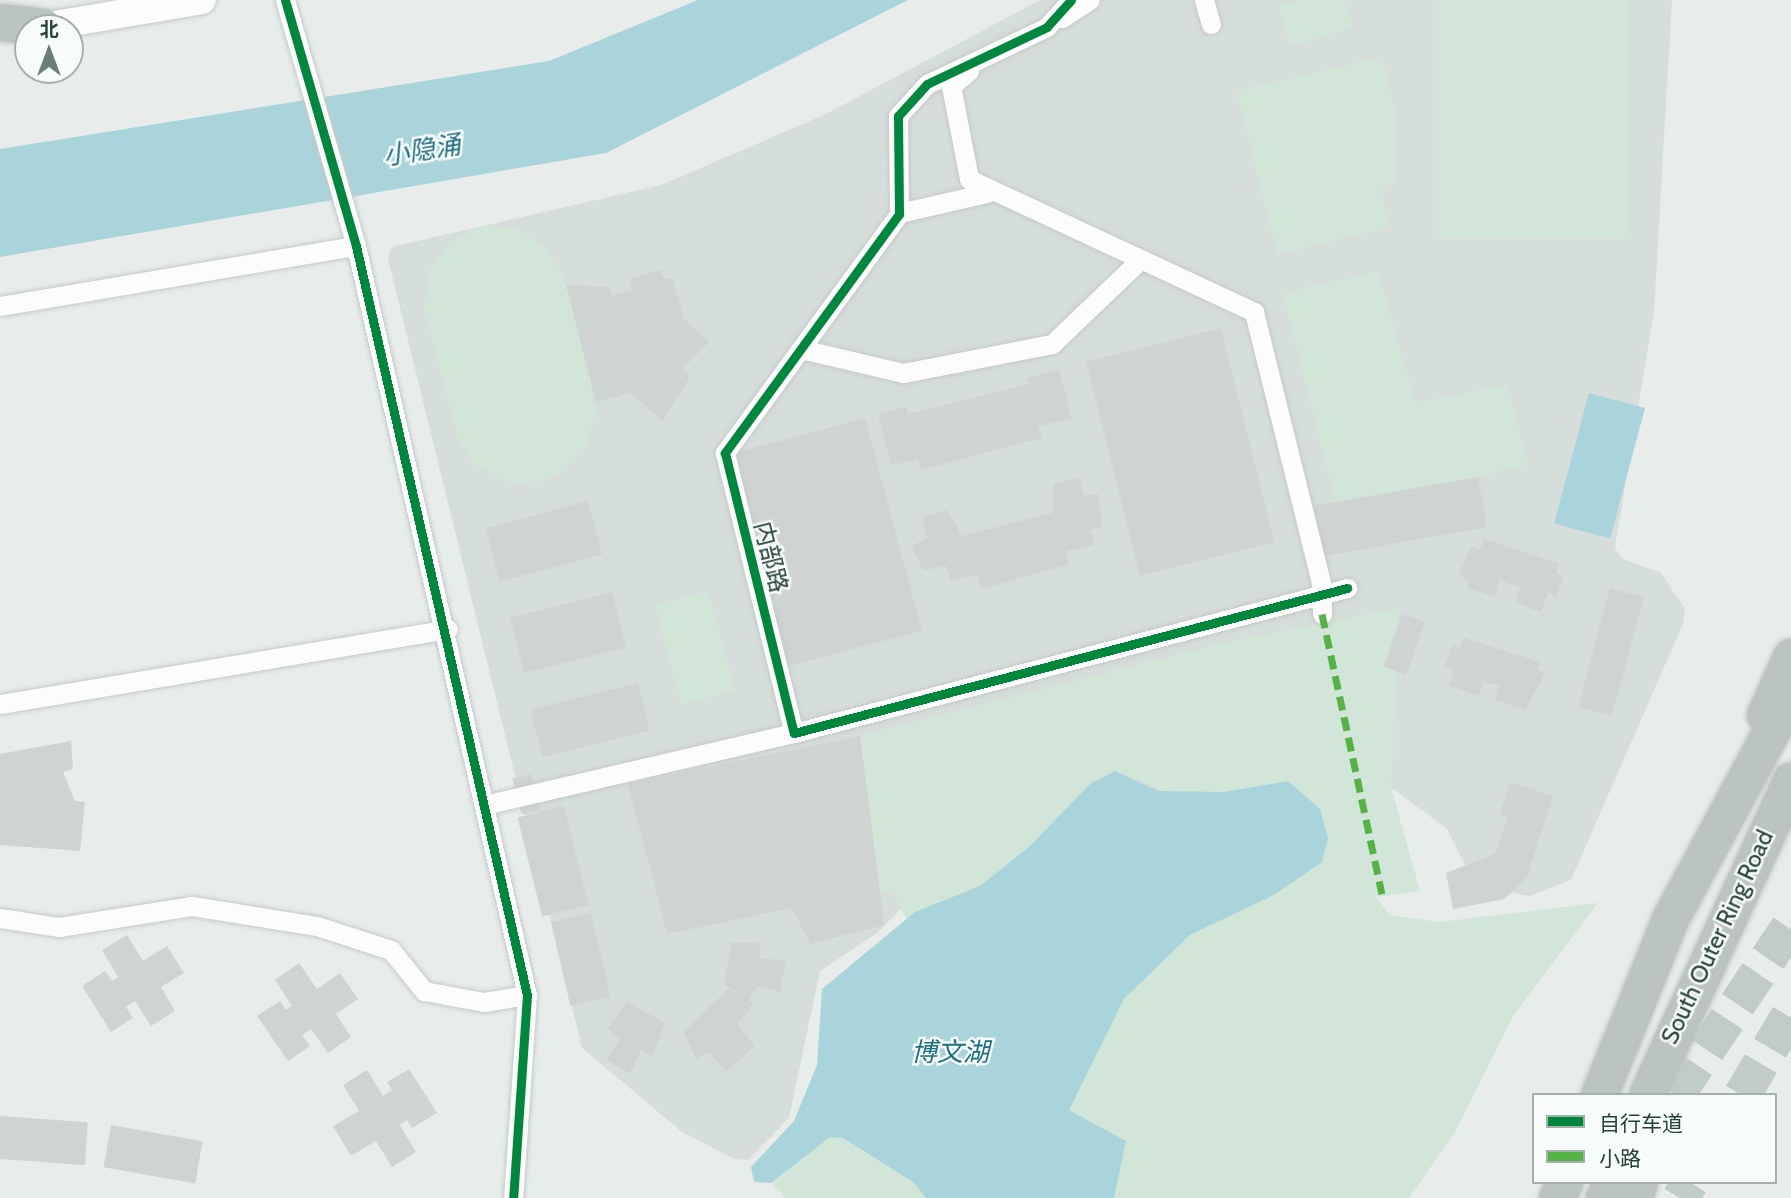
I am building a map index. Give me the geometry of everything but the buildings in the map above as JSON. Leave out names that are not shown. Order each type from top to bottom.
[{"type":"highway","points":[[1724,809],[1791,657]]},
{"type":"highway","points":[[1724,809],[1791,694]]},
{"type":"highway","name":"South Outer Ring Road","points":[[1648,1093],[1738,887],[1791,780]]},
{"type":"highway","name":"South Outer Ring Road","points":[[1600,1093],[1670,919],[1724,809]]},
{"type":"highway","points":[[1672,1093],[1738,887]]},
{"type":"street","points":[[84,20],[202,0]]},
{"type":"street","points":[[285,0],[354,239],[488,804],[527,995],[513,1198]]},
{"type":"street","points":[[1047,27],[1071,0]]},
{"type":"street","points":[[987,193],[899,214],[898,116],[927,84],[1047,27],[1090,0]]},
{"type":"street","points":[[1203,0],[1210,24]]},
{"type":"street","points":[[987,56],[951,86],[969,179],[987,193],[1254,312],[1321,582],[1320,605]]},
{"type":"street","name":"内部路","points":[[794,733],[725,453],[899,214]]},
{"type":"street","points":[[0,306],[354,239]]},
{"type":"street","points":[[801,349],[904,373],[1052,344],[1140,260]]},
{"type":"street","points":[[488,804],[794,733],[1320,605],[1347,588]]},
{"type":"street","points":[[0,704],[447,629]]},
{"type":"street","points":[[0,918],[59,927],[191,906],[317,926],[391,950],[424,991],[484,1002],[527,995]]},
{"type":"shaded area","points":[[1040,0],[1672,0],[1654,312],[1615,547],[1621,558],[1661,573],[1685,609],[1683,624],[1571,880],[1530,896],[1476,887],[1447,829],[1381,780],[1262,773],[923,887],[877,933],[820,971],[789,1118],[748,1160],[734,1159],[682,1132],[582,1048],[388,259],[391,247],[661,185],[826,114]]},
{"type":"green space","points":[[1300,0],[1344,0],[1353,28],[1290,46],[1278,6]]},
{"type":"green space","points":[[1439,0],[1630,0],[1630,239],[1439,239]]},
{"type":"green space","points":[[1382,57],[1395,111],[1394,183],[1381,190],[1389,228],[1277,254],[1237,91]]},
{"type":"green space","points":[[480,226],[518,229],[547,250],[564,278],[588,369],[596,410],[586,447],[562,472],[543,481],[509,483],[474,464],[459,440],[424,309],[430,269],[450,243]]},
{"type":"green space","points":[[1378,271],[1415,403],[1507,385],[1528,465],[1337,508],[1283,293]]},
{"type":"green space","points":[[708,591],[735,690],[682,705],[655,605]]},
{"type":"green space","points":[[1399,608],[1391,787],[1420,891],[1376,897],[1390,915],[1439,922],[1598,903],[1513,1016],[1455,1132],[1409,1198],[1114,1198],[1125,1141],[1068,1110],[1124,999],[1190,935],[1274,895],[1288,781],[1223,792],[1159,791],[1139,779],[980,886],[907,920],[892,891],[880,891],[860,736],[1228,642]]},
{"type":"green space","points":[[829,1137],[843,1138],[913,1182],[926,1198],[785,1198],[771,1183]]},
{"type":"water","name":"小隐涌","points":[[698,0],[908,0],[606,153],[0,257],[0,149],[549,61]]},
{"type":"water","points":[[1589,393],[1645,408],[1610,538],[1554,523]]},
{"type":"water","name":"博文湖","points":[[1115,771],[1159,791],[1223,792],[1288,781],[1320,809],[1328,838],[1322,862],[1274,895],[1190,935],[1124,999],[1069,1110],[1126,1141],[1114,1198],[926,1198],[913,1182],[843,1138],[830,1137],[771,1183],[754,1182],[751,1167],[794,1121],[817,1065],[822,989],[915,912],[980,886],[1029,847],[1091,783]]},
{"type":"tunnel","points":[[1677,1093],[1791,924]]},
{"type":"tunnel","points":[[1743,1093],[1791,1012]]},
{"type":"tunnel","points":[[1680,1198],[1689,1184]]},
{"type":"marked path","points":[[1322,614],[1382,894]]},
{"type":"cycle path","points":[[285,0],[356,246],[527,995],[513,1198]]},
{"type":"cycle path","points":[[1071,0],[1047,27],[927,84],[898,116],[899,214],[725,453],[794,733],[1347,588]]}]
